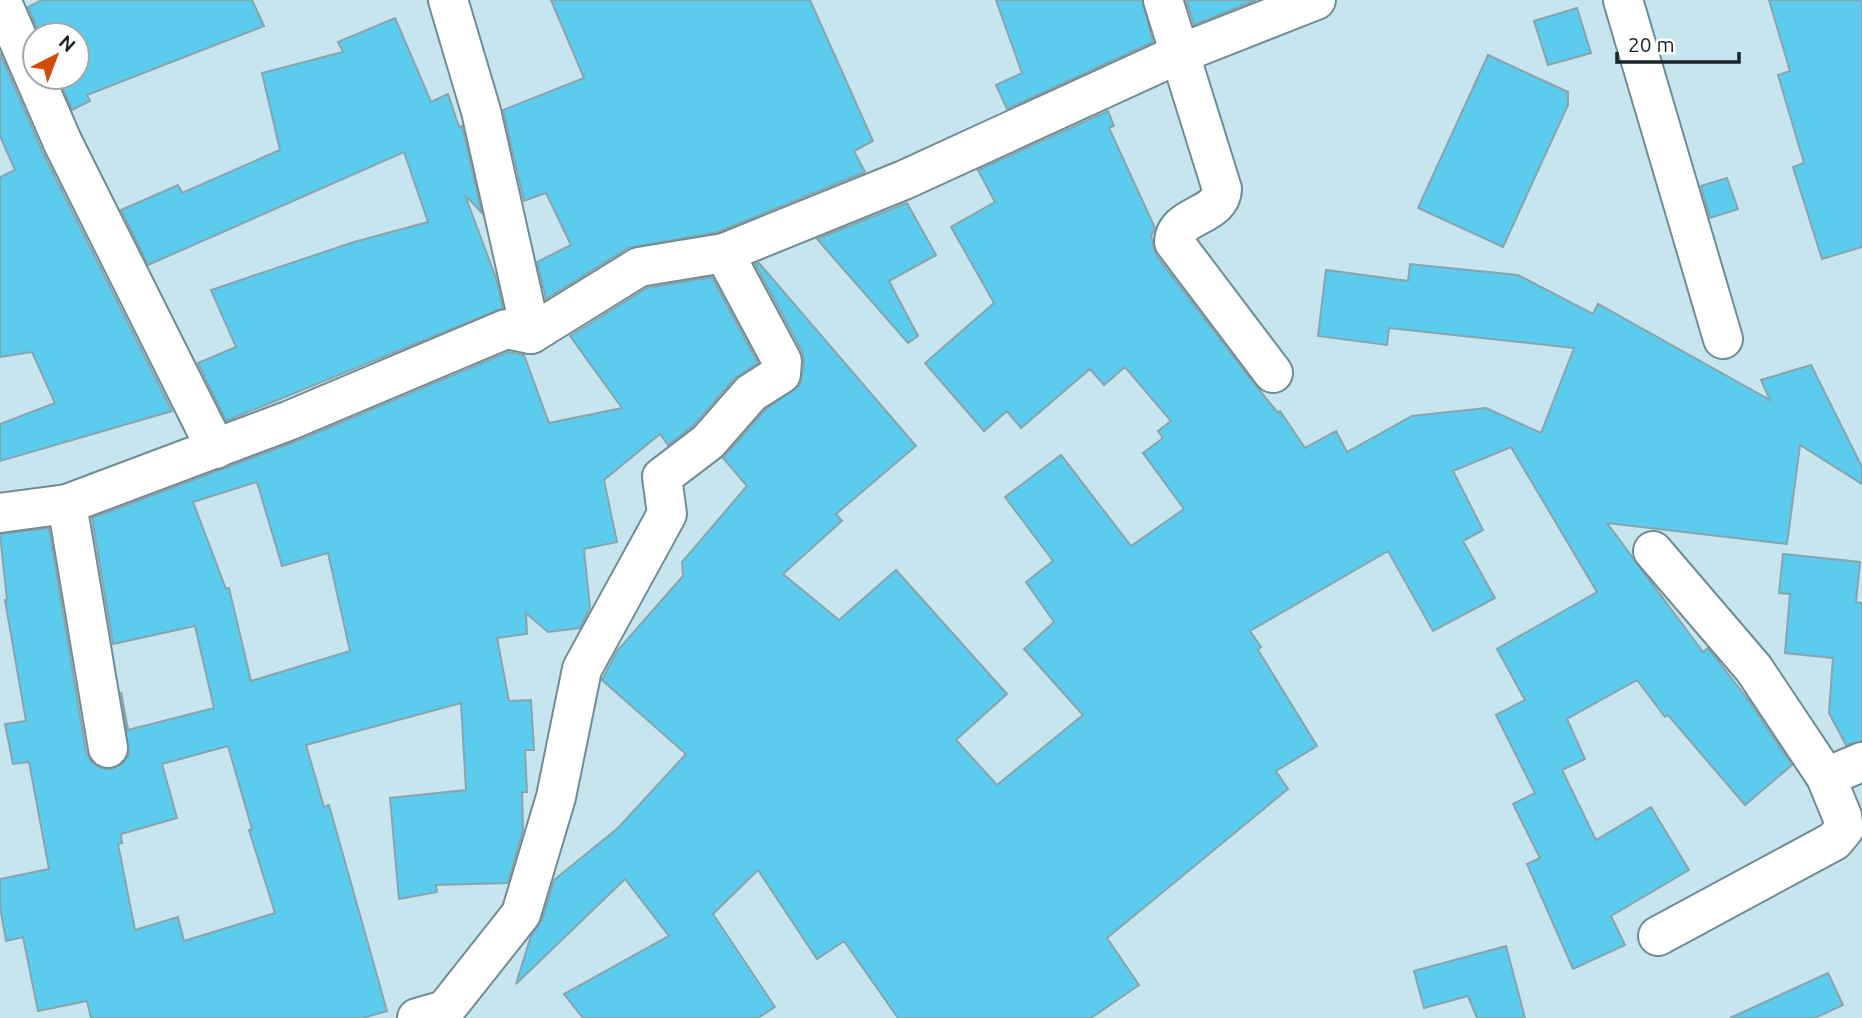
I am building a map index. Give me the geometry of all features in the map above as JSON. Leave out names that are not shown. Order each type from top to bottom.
[{"type":"street","points":[[1,0],[63,143],[216,449]]},
{"type":"street","points":[[447,0],[481,111],[531,334]]},
{"type":"street","points":[[1163,0],[1222,189],[1222,197],[1216,204],[1174,233],[1174,242],[1273,373]]},
{"type":"street","points":[[0,513],[67,504],[216,449],[506,329],[531,334],[639,267],[724,253],[904,180],[1179,54],[1316,0]]},
{"type":"street","points":[[1623,0],[1723,339]]},
{"type":"street","points":[[417,1018],[445,1010],[521,914],[556,797],[582,669],[667,514],[662,477],[708,442],[751,393],[781,374],[782,361],[724,253]]},
{"type":"street","points":[[67,504],[108,748]]},
{"type":"street","points":[[1653,551],[1754,669],[1826,777],[1842,816],[1844,829],[1834,841],[1658,936]]},
{"type":"street","points":[[1826,777],[1862,762]]},
{"type":"building","points":[[42,0],[252,0],[264,26],[87,95],[90,101],[72,110],[64,91],[91,91],[91,21],[34,21],[28,7]]},
{"type":"building","points":[[551,0],[810,0],[873,141],[854,151],[865,172],[718,232],[628,248],[546,299],[537,262],[571,245],[546,193],[524,201],[503,110],[584,78]]},
{"type":"building","points":[[996,0],[1142,0],[1153,42],[1007,109],[996,85],[1022,73]]},
{"type":"building","points":[[1186,0],[1256,0],[1194,25]]},
{"type":"building","points":[[1769,0],[1862,0],[1862,247],[1822,259],[1793,167],[1804,163],[1778,75],[1790,71]]},
{"type":"building","points":[[1577,8],[1591,53],[1548,65],[1534,21]]},
{"type":"building","points":[[395,18],[431,102],[448,94],[459,127],[462,126],[482,213],[465,195],[497,281],[503,308],[226,421],[198,363],[236,347],[211,290],[354,242],[428,222],[404,152],[148,265],[121,210],[178,185],[182,193],[280,150],[262,73],[343,52],[338,42]]},
{"type":"building","points":[[0,53],[43,153],[172,411],[0,461],[0,424],[55,403],[32,352],[0,357],[0,177],[15,170],[0,136]]},
{"type":"building","points":[[1488,55],[1568,92],[1568,105],[1503,247],[1418,208]]},
{"type":"building","points":[[1108,111],[1114,126],[1109,128],[1155,228],[1151,236],[1156,255],[1256,386],[1278,413],[1280,411],[1305,448],[1336,431],[1347,452],[1412,416],[1486,408],[1541,433],[1574,348],[1389,328],[1387,345],[1318,336],[1326,270],[1408,281],[1410,264],[1518,275],[1593,314],[1598,304],[1770,400],[1761,380],[1811,365],[1862,467],[1862,484],[1800,445],[1787,544],[1607,523],[1703,652],[1708,648],[1749,701],[1792,765],[1745,805],[1668,715],[1665,717],[1637,680],[1567,719],[1585,759],[1562,770],[1596,840],[1651,807],[1689,870],[1611,916],[1625,945],[1573,969],[1527,864],[1540,858],[1513,804],[1535,793],[1496,715],[1525,700],[1497,649],[1597,592],[1511,447],[1453,471],[1483,530],[1463,541],[1495,598],[1433,631],[1388,551],[1250,631],[1261,647],[1258,650],[1317,746],[1276,771],[1288,789],[1107,938],[1139,985],[1091,1018],[898,1018],[844,941],[817,959],[758,870],[713,914],[775,1007],[758,1018],[583,1018],[564,994],[669,936],[625,879],[516,984],[531,936],[542,920],[554,880],[618,828],[686,754],[602,680],[617,651],[683,576],[682,562],[747,486],[723,458],[765,410],[800,385],[804,363],[802,351],[755,264],[759,263],[916,446],[836,514],[842,521],[783,574],[839,620],[896,570],[1007,694],[956,740],[997,785],[1083,715],[1024,649],[1054,622],[1026,582],[1053,561],[1005,497],[1061,455],[1131,546],[1184,509],[1143,453],[1163,438],[1158,431],[1171,421],[1125,367],[1104,385],[1090,369],[1021,428],[1007,411],[984,431],[925,363],[994,303],[951,227],[995,202],[978,170]]},
{"type":"building","points":[[1727,178],[1738,209],[1710,218],[1701,186]]},
{"type":"building","points":[[907,203],[936,255],[889,281],[918,336],[908,343],[817,239]]},
{"type":"building","points":[[712,277],[758,363],[735,378],[693,426],[668,445],[660,434],[604,480],[617,542],[584,549],[590,608],[580,628],[548,632],[526,613],[527,634],[497,638],[509,701],[531,700],[534,750],[525,750],[527,792],[522,792],[523,830],[508,883],[436,885],[437,892],[399,899],[390,798],[466,790],[461,703],[306,745],[324,807],[329,805],[387,1011],[363,1018],[91,1018],[87,1001],[38,1011],[23,937],[6,941],[0,906],[0,879],[49,869],[29,762],[13,764],[5,724],[26,721],[5,600],[0,534],[49,528],[86,752],[91,761],[100,768],[112,769],[122,764],[129,755],[121,692],[128,730],[214,708],[195,626],[113,644],[92,518],[297,441],[508,352],[524,355],[549,423],[622,408],[570,336],[647,288]],"holes":[[[257,482],[282,566],[328,553],[350,651],[251,681],[229,588],[226,589],[193,502]],[[228,746],[252,829],[249,830],[275,913],[184,941],[178,917],[135,930],[118,844],[122,843],[121,834],[177,818],[162,764]]]},
{"type":"building","points":[[1783,554],[1860,562],[1856,602],[1862,603],[1862,741],[1846,745],[1829,713],[1833,658],[1785,653],[1790,594],[1779,593]]},
{"type":"building","points":[[1506,946],[1525,1018],[1477,1018],[1468,996],[1424,1008],[1414,971]]},
{"type":"building","points":[[1828,973],[1843,1005],[1815,1018],[1730,1018]]}]
